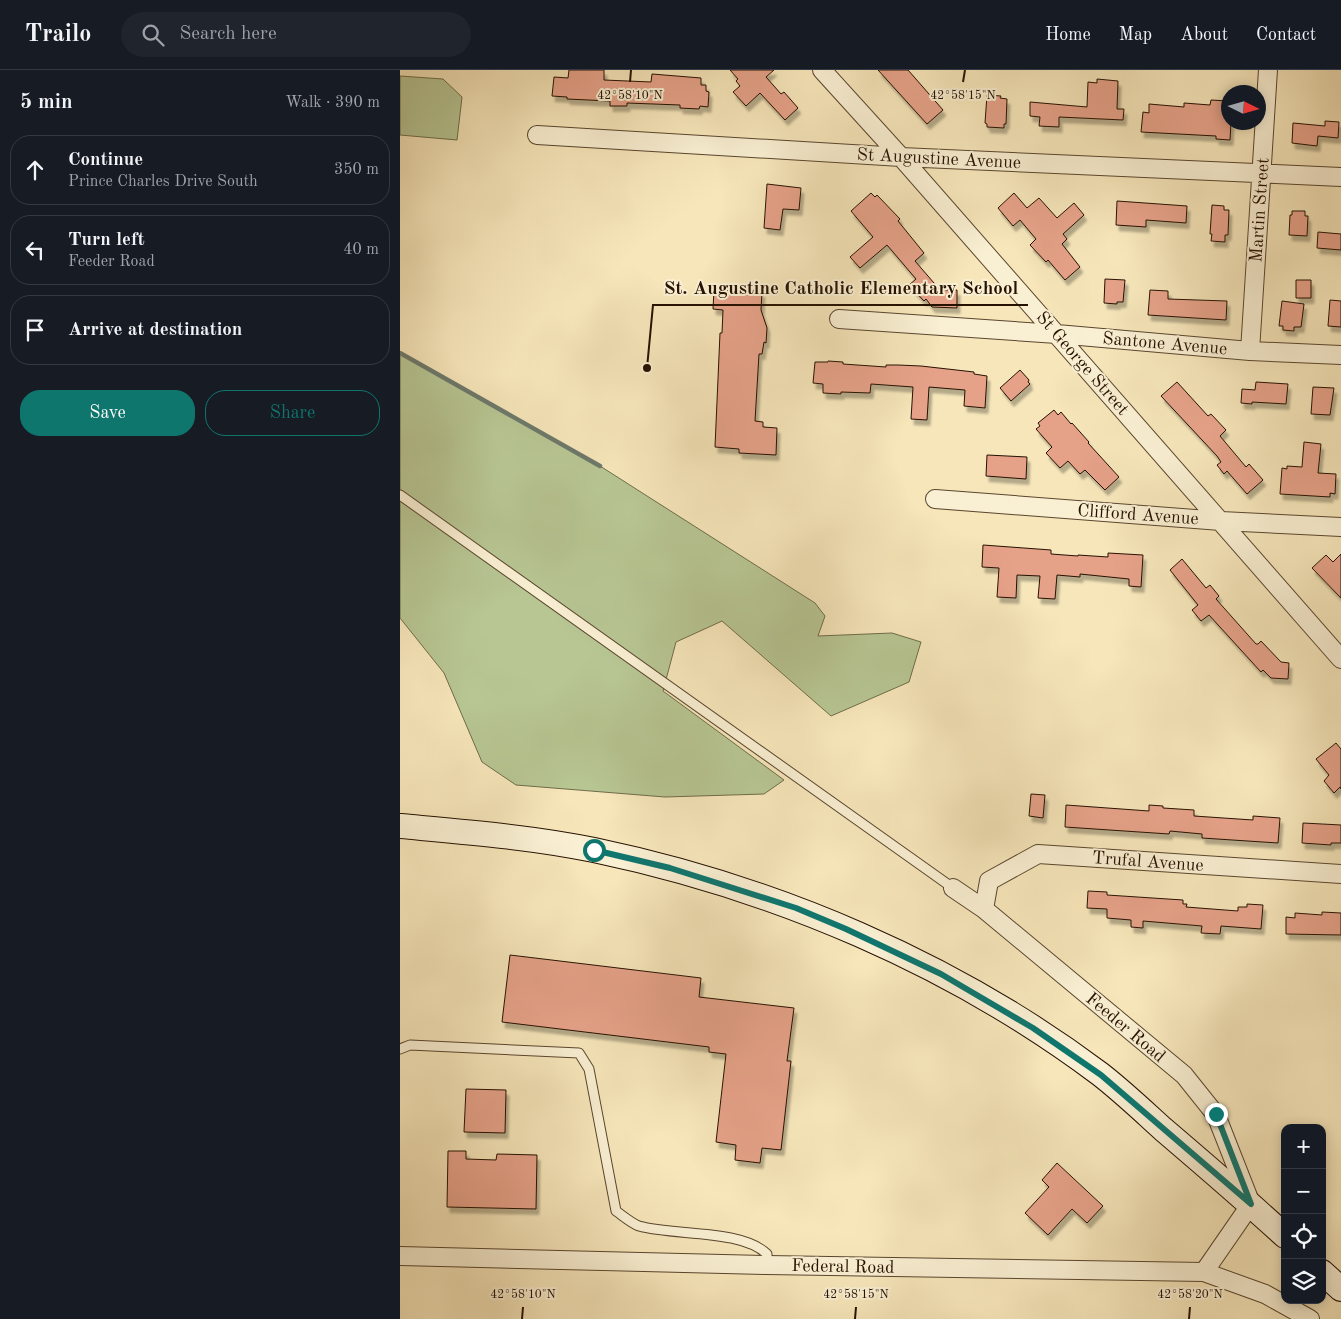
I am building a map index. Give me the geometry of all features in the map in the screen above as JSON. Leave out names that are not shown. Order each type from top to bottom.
[{"type":"main road","points":[[400,826],[468,832],[594,850],[670,868],[744,890],[796,908],[846,929],[941,974],[1033,1028],[1101,1075],[1251,1204],[1281,1232]]},
{"type":"main road","points":[[1326,1276],[1341,1289]]},
{"type":"street","name":"St George Street","points":[[822,70],[1057,334],[1341,659]]},
{"type":"street","name":"Martin Street","points":[[1250,350],[1268,70]]},
{"type":"street","name":"St Augustine Avenue","points":[[537,135],[901,157],[1341,177]]},
{"type":"street","name":"Santone Avenue","points":[[839,319],[1250,350],[1341,355]]},
{"type":"street","name":"Clifford Avenue","points":[[935,499],[1221,521],[1341,527]]},
{"type":"street","name":"Trufal Avenue","points":[[984,909],[989,881],[1038,854],[1341,874]]},
{"type":"street","name":"Feeder Road","points":[[953,888],[984,909],[1184,1074],[1216,1114],[1251,1204]]},
{"type":"street","points":[[1204,1272],[1251,1204]]},
{"type":"street","name":"Federal Road","points":[[400,1256],[767,1265],[1204,1272],[1265,1294],[1310,1319]]},
{"type":"lane","points":[[400,495],[953,888]]},
{"type":"lane","points":[[400,1049],[410,1045],[580,1053],[589,1069],[616,1211],[637,1225],[739,1240],[760,1247],[767,1254],[767,1265]]},
{"type":"green space","points":[[400,76],[443,79],[462,97],[457,140],[400,135]]},
{"type":"green space","points":[[400,353],[600,466],[815,603],[825,616],[818,636],[892,633],[921,642],[909,682],[831,716],[722,621],[676,642],[663,691],[784,780],[764,794],[665,797],[516,785],[482,762],[444,673],[400,618]]},
{"type":"building","points":[[569,70],[604,70],[604,80],[651,82],[652,74],[701,78],[701,85],[706,85],[706,91],[709,92],[708,107],[700,106],[699,109],[680,108],[680,105],[627,103],[627,106],[610,106],[610,101],[567,99],[567,97],[552,96],[554,77],[568,78]]},
{"type":"building","points":[[730,70],[774,70],[766,77],[781,94],[784,92],[798,108],[785,120],[760,93],[746,106],[733,92],[740,86],[736,81],[738,79]]},
{"type":"building","points":[[878,70],[908,70],[943,110],[927,124]]},
{"type":"building","points":[[1097,79],[1118,81],[1117,109],[1124,109],[1123,120],[1059,117],[1059,127],[1039,126],[1040,117],[1030,116],[1030,102],[1087,107],[1088,82],[1097,83]]},
{"type":"building","points":[[987,95],[1001,96],[1000,98],[1007,99],[1006,124],[1004,124],[1004,128],[987,127],[985,123]]},
{"type":"building","points":[[1211,100],[1221,101],[1221,130],[1231,130],[1230,140],[1216,139],[1216,136],[1141,132],[1143,112],[1149,113],[1149,104],[1184,107],[1184,103],[1210,105]]},
{"type":"building","points":[[1325,121],[1339,122],[1338,138],[1318,136],[1317,146],[1292,143],[1293,123],[1325,126]]},
{"type":"building","points":[[767,184],[801,188],[799,210],[783,209],[780,230],[764,228]]},
{"type":"building","points":[[871,193],[875,197],[877,195],[900,219],[898,221],[924,253],[915,261],[940,290],[957,290],[957,308],[932,307],[926,299],[924,301],[909,285],[916,279],[887,245],[860,268],[850,257],[873,237],[851,211]]},
{"type":"building","points":[[1014,193],[1027,208],[1039,198],[1057,218],[1074,203],[1084,215],[1063,234],[1067,239],[1062,244],[1080,267],[1065,280],[1048,260],[1046,262],[1030,245],[1036,239],[1020,220],[1013,226],[998,208]]},
{"type":"building","points":[[1117,201],[1187,206],[1186,223],[1146,220],[1146,227],[1116,225]]},
{"type":"building","points":[[1212,205],[1224,206],[1224,210],[1229,210],[1228,235],[1225,235],[1225,242],[1211,241]]},
{"type":"building","points":[[1292,211],[1305,211],[1305,216],[1308,216],[1307,236],[1289,235]]},
{"type":"building","points":[[1318,232],[1341,234],[1341,250],[1317,248]]},
{"type":"building","points":[[1105,279],[1125,280],[1123,302],[1117,302],[1117,304],[1104,303]]},
{"type":"building","points":[[1296,280],[1311,280],[1311,298],[1296,298]]},
{"type":"building","points":[[714,290],[762,292],[761,310],[767,328],[766,343],[764,342],[762,354],[759,354],[755,421],[763,422],[763,427],[777,428],[776,455],[739,453],[739,449],[715,447],[720,333],[722,333],[723,310],[713,309]]},
{"type":"building","points":[[1150,290],[1168,291],[1168,299],[1227,301],[1226,320],[1148,315]]},
{"type":"building","points":[[1330,300],[1341,301],[1341,327],[1328,326]]},
{"type":"building","points":[[1282,301],[1304,304],[1301,327],[1294,327],[1294,331],[1283,330],[1283,326],[1279,326]]},
{"type":"building","points":[[828,361],[886,367],[886,365],[921,366],[974,372],[974,374],[987,376],[985,408],[964,406],[965,390],[929,387],[927,420],[911,419],[913,387],[871,384],[870,393],[823,393],[823,384],[813,383],[815,362]]},
{"type":"building","points":[[1020,370],[1029,380],[1030,384],[1011,401],[1000,388]]},
{"type":"building","points":[[1177,382],[1208,416],[1211,414],[1226,430],[1220,436],[1246,467],[1249,464],[1263,480],[1247,494],[1227,471],[1224,474],[1217,465],[1221,462],[1217,456],[1161,396]]},
{"type":"building","points":[[1256,382],[1288,384],[1286,404],[1241,403],[1242,389],[1255,390]]},
{"type":"building","points":[[1313,387],[1334,388],[1330,415],[1311,414]]},
{"type":"building","points":[[1054,410],[1058,415],[1061,412],[1072,423],[1119,477],[1105,490],[1085,470],[1080,474],[1068,461],[1060,468],[1046,453],[1052,447],[1036,429],[1040,426],[1038,423]]},
{"type":"building","points":[[1304,442],[1321,444],[1318,473],[1336,474],[1335,494],[1330,493],[1330,497],[1280,494],[1282,468],[1287,469],[1287,466],[1302,467]]},
{"type":"building","points":[[987,455],[1027,457],[1026,479],[986,476]]},
{"type":"building","points":[[983,545],[1051,550],[1051,554],[1078,556],[1108,557],[1108,553],[1143,555],[1141,587],[1129,586],[1129,579],[1080,574],[1080,577],[1057,575],[1055,599],[1038,598],[1040,576],[1017,575],[1016,598],[997,597],[999,568],[982,567]]},
{"type":"building","points":[[1341,554],[1341,598],[1312,568],[1326,555],[1333,562]]},
{"type":"building","points":[[1182,559],[1206,588],[1210,585],[1219,596],[1216,599],[1256,644],[1261,641],[1281,662],[1289,663],[1288,679],[1271,678],[1263,670],[1261,672],[1209,615],[1201,621],[1192,610],[1198,605],[1170,570]]},
{"type":"building","points":[[1336,743],[1341,749],[1341,789],[1340,787],[1334,793],[1324,781],[1329,775],[1316,759]]},
{"type":"building","points":[[1031,794],[1045,795],[1043,818],[1029,816]]},
{"type":"building","points":[[1066,805],[1149,811],[1149,805],[1194,810],[1194,816],[1253,820],[1253,816],[1280,818],[1278,843],[1202,838],[1202,834],[1170,831],[1169,834],[1065,827]]},
{"type":"building","points":[[1303,823],[1341,825],[1341,843],[1331,843],[1331,845],[1302,843]]},
{"type":"building","points":[[1088,891],[1107,892],[1107,895],[1183,900],[1183,904],[1187,904],[1186,907],[1238,911],[1238,907],[1247,907],[1247,904],[1263,905],[1261,929],[1221,926],[1220,934],[1201,933],[1202,926],[1143,921],[1143,928],[1131,927],[1131,920],[1107,918],[1107,909],[1087,908]]},
{"type":"building","points":[[1322,912],[1341,913],[1341,935],[1286,934],[1286,917],[1295,918],[1295,913],[1322,915]]},
{"type":"building","points":[[510,955],[701,978],[699,997],[794,1008],[787,1061],[791,1061],[781,1150],[762,1148],[760,1163],[735,1160],[736,1145],[716,1142],[726,1054],[709,1052],[709,1047],[502,1022]]},
{"type":"building","points":[[466,1089],[506,1090],[505,1133],[464,1132]]},
{"type":"building","points":[[448,1151],[466,1151],[466,1159],[496,1160],[497,1154],[537,1155],[536,1209],[447,1207]]},
{"type":"building","points":[[1057,1163],[1103,1206],[1087,1223],[1072,1209],[1048,1235],[1025,1213],[1049,1187],[1042,1180]]},
{"type":"waterway","points":[[400,353],[600,466]]},
{"type":"place","name":"St. Augustine Catholic Elementary School","points":[[647,368]]},
{"type":"route","points":[[594,850],[670,868],[796,908],[846,929],[941,974],[1033,1028],[1101,1075],[1251,1204],[1216,1114]]}]
